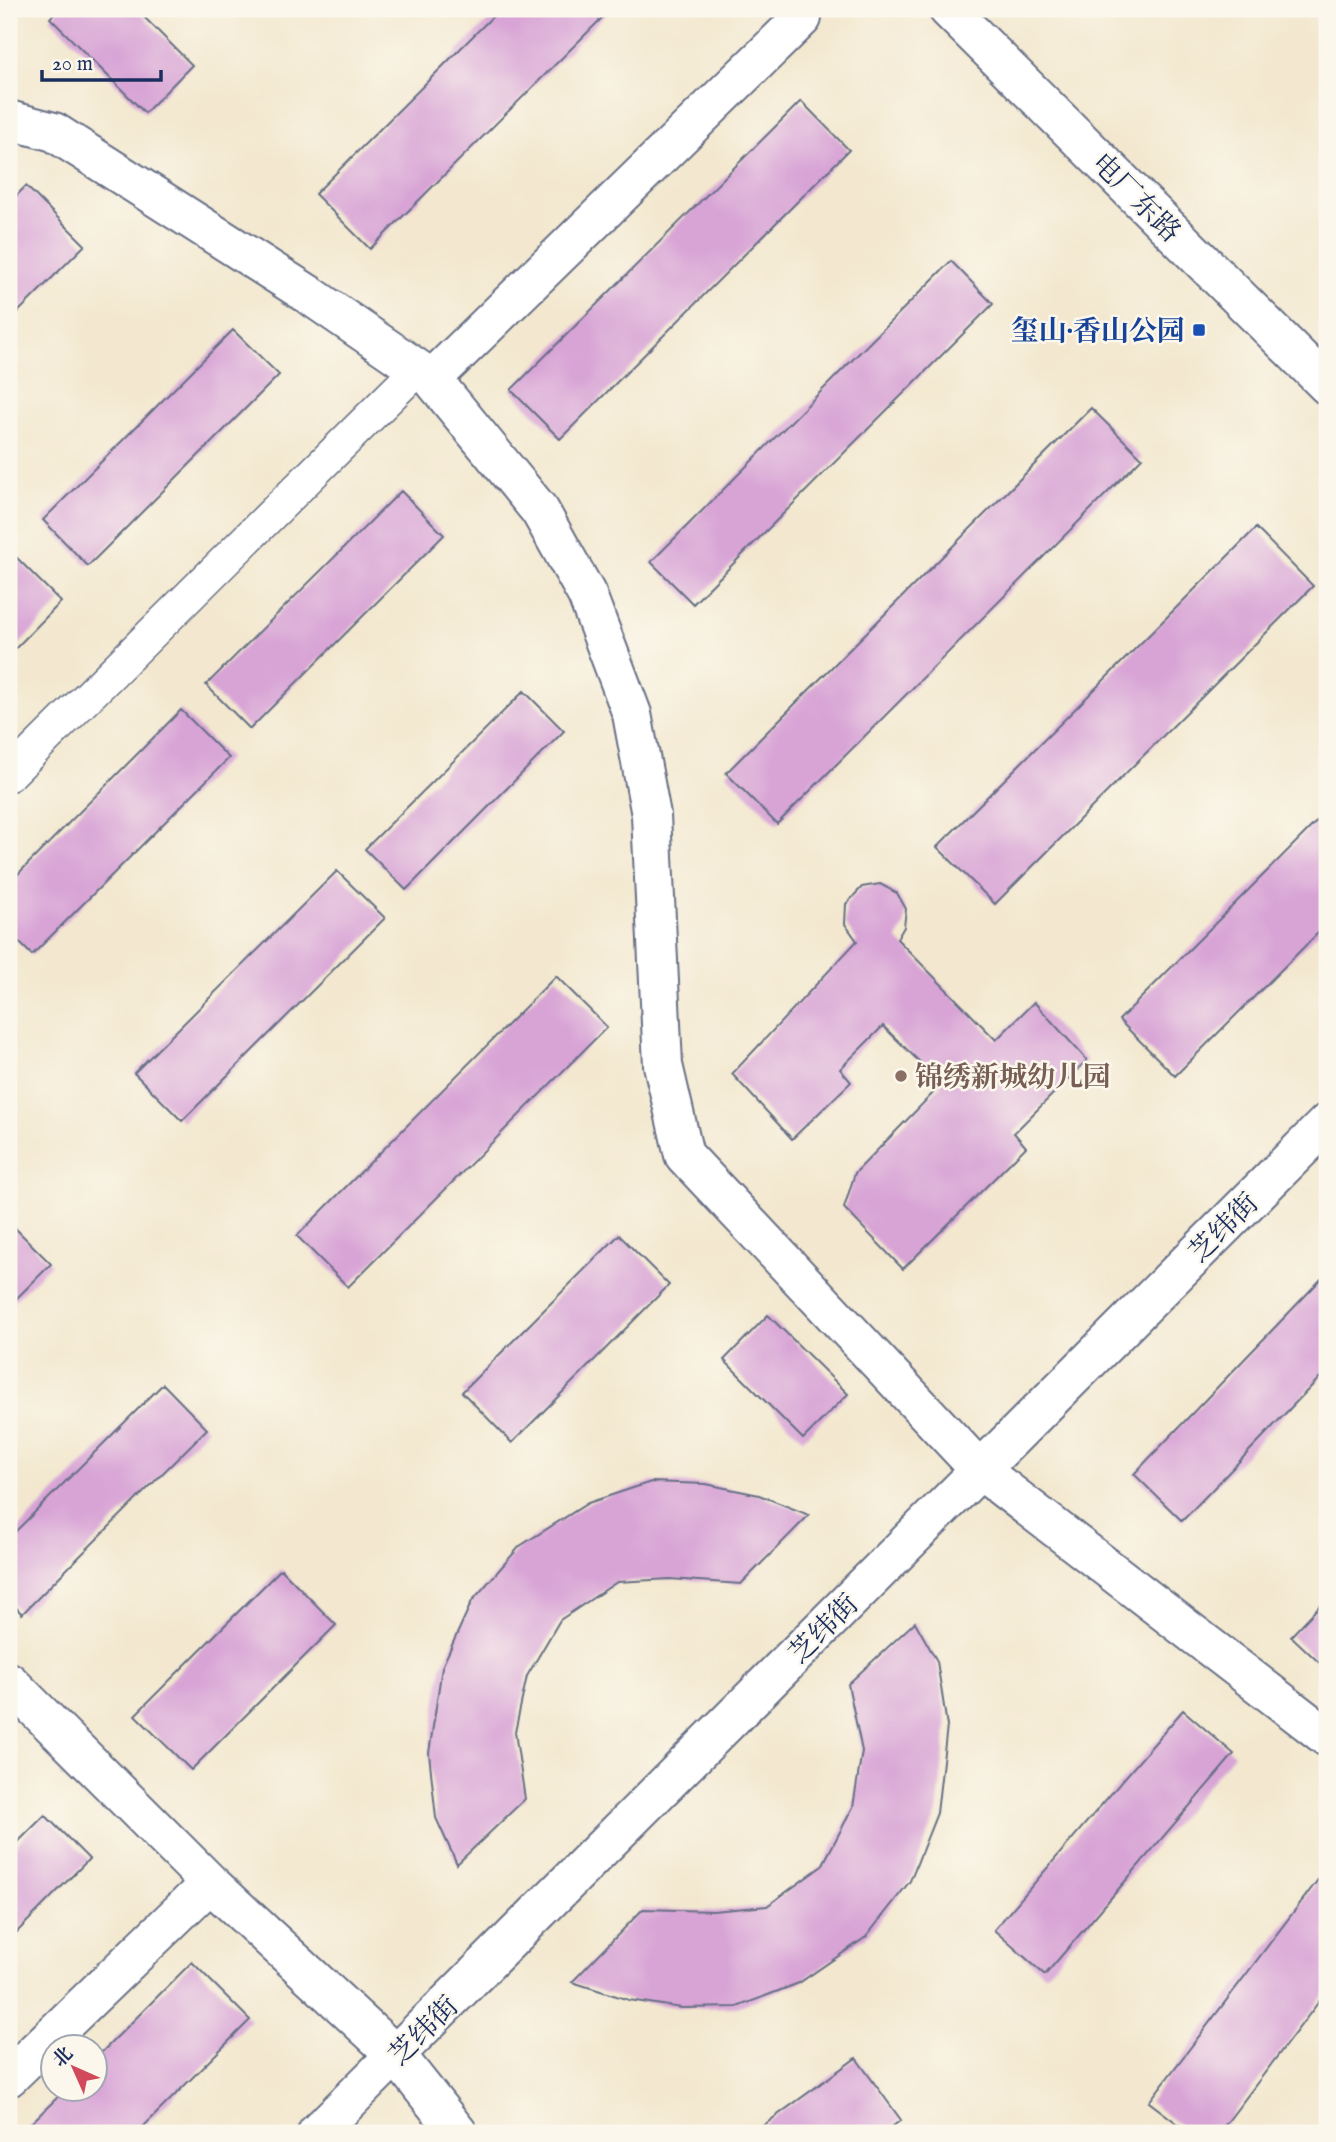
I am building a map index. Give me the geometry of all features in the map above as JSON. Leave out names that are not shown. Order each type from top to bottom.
[{"type":"street","name":"电厂东路","points":[[948,9],[1327,385]]},
{"type":"street","points":[[9,775],[425,374],[802,18]]},
{"type":"street","points":[[9,120],[54,132],[311,296],[425,374],[540,511],[587,595],[632,714],[651,816],[663,1065],[684,1155],[980,1470],[1327,1737]]},
{"type":"street","name":"芝纬街","points":[[317,2133],[397,2056],[1327,1123]]},
{"type":"street","points":[[9,1682],[210,1883],[397,2056],[458,2133]]},
{"type":"street","points":[[9,2077],[210,1883]]},
{"type":"building","points":[[59,9],[136,9],[192,65],[145,113],[50,18]]},
{"type":"building","points":[[500,9],[611,9],[370,249],[315,194]]},
{"type":"building","points":[[801,101],[849,150],[560,439],[511,390]]},
{"type":"building","points":[[26,186],[85,245],[9,321],[9,203]]},
{"type":"building","points":[[951,261],[993,304],[693,604],[651,562]]},
{"type":"building","points":[[233,330],[279,375],[88,566],[43,520]]},
{"type":"building","points":[[1091,408],[1142,458],[777,824],[726,773]]},
{"type":"building","points":[[401,491],[444,535],[250,729],[206,685]]},
{"type":"building","points":[[1256,528],[1313,586],[995,904],[937,847]]},
{"type":"building","points":[[12,553],[61,602],[9,655],[9,556]]},
{"type":"building","points":[[524,691],[564,731],[406,890],[365,849]]},
{"type":"building","points":[[181,710],[229,758],[32,955],[9,932],[9,883]]},
{"type":"building","points":[[1327,811],[1327,924],[1175,1076],[1119,1020]]},
{"type":"building","points":[[337,871],[385,918],[182,1121],[134,1073]]},
{"type":"building","points":[[880,884],[897,893],[906,909],[904,927],[897,939],[996,1040],[1034,1002],[1087,1060],[1014,1133],[1026,1147],[903,1269],[844,1208],[855,1173],[942,1084],[883,1026],[840,1069],[851,1082],[792,1139],[732,1074],[857,941],[845,924],[846,904],[862,887]]},
{"type":"building","points":[[556,976],[607,1027],[348,1287],[297,1236]]},
{"type":"building","points":[[9,1222],[51,1264],[9,1306]]},
{"type":"building","points":[[619,1235],[669,1285],[512,1443],[462,1392]]},
{"type":"building","points":[[1327,1273],[1327,1370],[1182,1521],[1134,1474]]},
{"type":"building","points":[[768,1315],[848,1394],[803,1439],[724,1360]]},
{"type":"building","points":[[163,1384],[207,1429],[22,1614],[9,1600],[9,1538]]},
{"type":"building","points":[[651,1482],[706,1484],[759,1495],[809,1515],[741,1584],[670,1579],[617,1582],[560,1620],[527,1676],[515,1732],[525,1799],[457,1864],[436,1818],[429,1753],[442,1667],[472,1601],[520,1546],[588,1503]]},
{"type":"building","points":[[281,1569],[336,1625],[191,1770],[135,1715]]},
{"type":"building","points":[[1327,1598],[1327,1670],[1291,1636]]},
{"type":"building","points":[[915,1622],[937,1661],[947,1726],[937,1813],[910,1881],[866,1937],[799,1983],[737,2007],[682,2008],[629,2000],[572,1982],[643,1909],[713,1911],[767,1906],[822,1866],[853,1807],[862,1751],[848,1684]]},
{"type":"building","points":[[1183,1710],[1234,1754],[1045,1975],[994,1930]]},
{"type":"building","points":[[45,1815],[89,1859],[9,1940],[9,1851]]},
{"type":"building","points":[[1327,1868],[1327,1991],[1219,2133],[1190,2133],[1149,2102]]},
{"type":"building","points":[[192,1962],[250,2020],[137,2133],[21,2133],[51,2104],[108,2104],[108,2046]]},
{"type":"building","points":[[856,2058],[901,2120],[884,2133],[753,2133]]},
{"type":"place","name":"玺山·香山公园","points":[[1199,330]]},
{"type":"place","name":"锦绣新城幼儿园","points":[[901,1076]]}]
